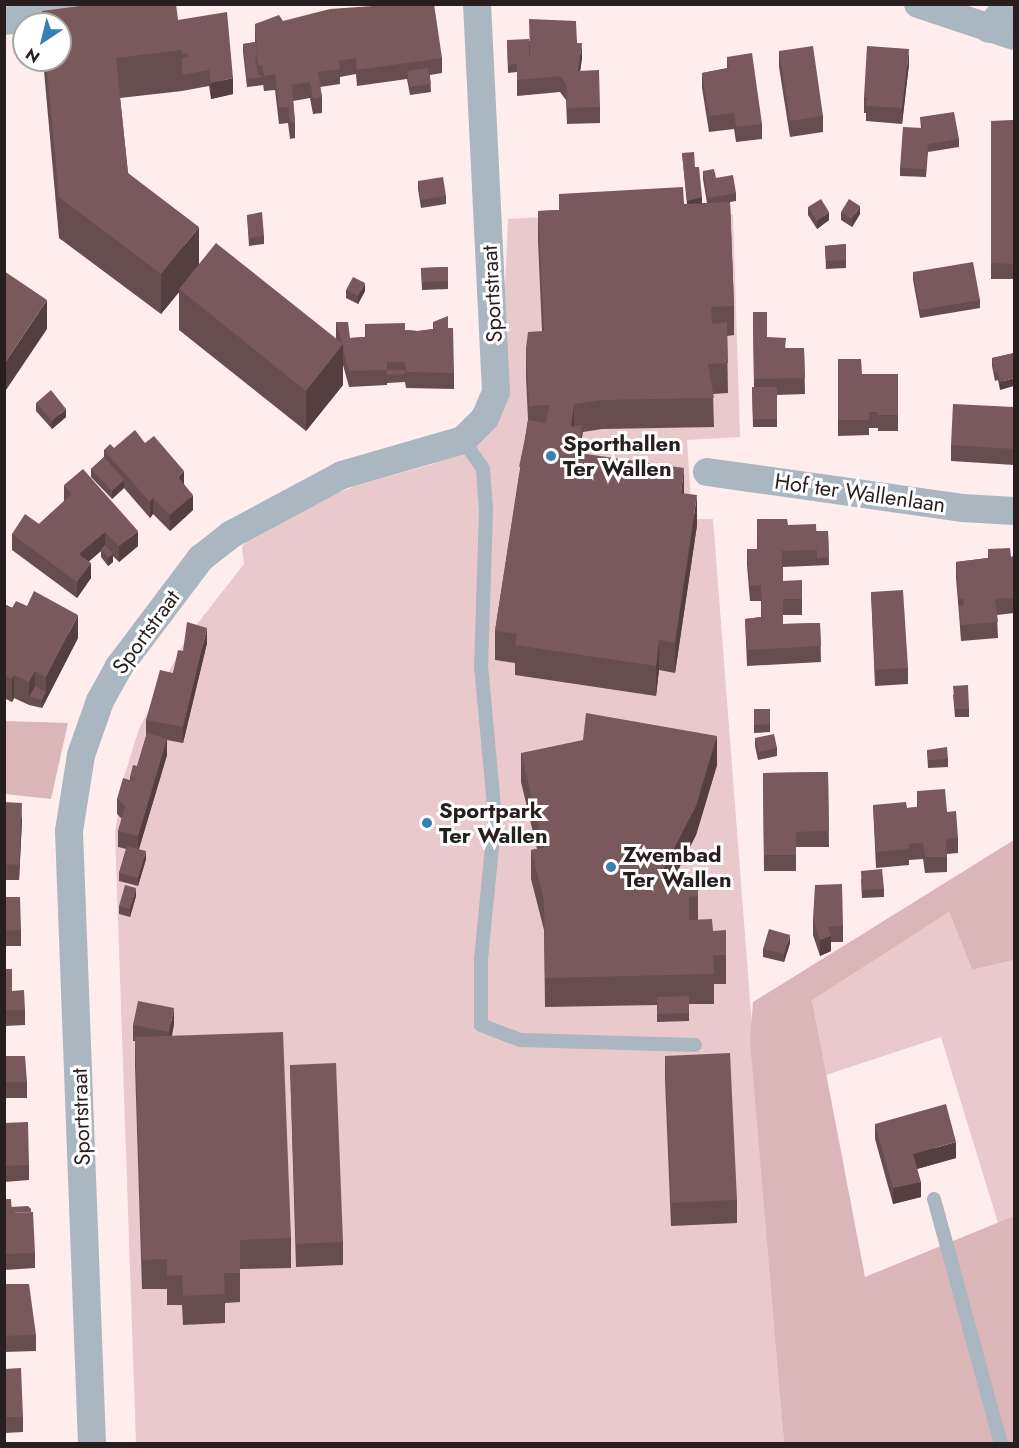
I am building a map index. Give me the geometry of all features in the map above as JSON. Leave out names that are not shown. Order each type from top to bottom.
[{"type":"street","points":[[4,21],[62,9],[140,4]]},
{"type":"street","name":"Sportstraat","points":[[92,1443],[69,831],[88,730],[113,676],[138,638],[201,558],[230,535],[342,475],[463,440],[485,418],[496,392],[477,4]]},
{"type":"street","points":[[918,4],[1002,33],[1008,4]]},
{"type":"street","name":"Hof ter Wallenlaan","points":[[707,472],[963,508],[1014,511]]},
{"type":"lane","points":[[463,440],[483,468],[484,618],[481,666],[495,816],[482,947],[481,1025],[520,1040],[695,1045]]},
{"type":"lane","points":[[934,1199],[1001,1443]]},
{"type":"shaded area","name":"Sportpark Ter Wallen","points":[[703,208],[733,215],[740,437],[687,440],[692,519],[713,519],[784,1443],[136,1444],[115,832],[124,777],[139,729],[187,637],[244,564],[242,547],[246,542],[277,518],[355,486],[433,464],[469,449],[501,380],[508,219]]},
{"type":"shaded area","points":[[5,721],[68,723],[51,799],[5,794]]},
{"type":"shaded area","points":[[1014,840],[1014,960],[972,970],[949,912],[812,1000],[865,1277],[1014,1216],[1014,1443],[784,1443],[750,1040],[753,1002]]},
{"type":"shaded area","points":[[949,912],[972,970],[1014,960],[1014,1216],[998,1223],[941,1037],[826,1075],[812,999]]},
{"type":"building","points":[[95,4],[176,4],[182,50],[116,58],[128,173],[199,227],[161,274],[59,197],[47,72],[72,72],[72,12],[42,11]]},
{"type":"building","points":[[434,4],[442,58],[357,70],[356,58],[339,61],[340,69],[318,72],[322,97],[313,99],[310,82],[292,85],[295,122],[290,123],[288,107],[279,108],[275,74],[264,76],[262,65],[258,66],[255,24],[279,15],[283,21],[330,9]]},
{"type":"building","points":[[227,12],[233,78],[211,83],[209,70],[182,75],[182,58],[188,57],[187,53],[182,54],[178,20]]},
{"type":"building","points":[[529,19],[576,21],[577,43],[582,43],[578,71],[599,70],[600,107],[567,108],[566,84],[560,76],[517,80],[517,56],[530,56]]},
{"type":"building","points":[[529,39],[529,56],[517,56],[517,64],[508,65],[507,40]]},
{"type":"building","points":[[256,42],[257,57],[255,57],[258,74],[263,77],[247,79],[243,44]]},
{"type":"building","points":[[813,46],[823,116],[790,121],[779,51]]},
{"type":"building","points":[[867,46],[909,49],[902,108],[866,106],[867,97],[864,97]]},
{"type":"building","points":[[752,53],[762,124],[736,127],[734,113],[709,116],[702,73],[729,68],[727,57]]},
{"type":"building","points":[[428,68],[431,84],[410,87],[407,71]]},
{"type":"building","points":[[954,112],[959,139],[928,144],[926,169],[900,168],[903,127],[923,128],[920,117]]},
{"type":"building","points":[[991,121],[1014,121],[1014,264],[991,263]]},
{"type":"building","points":[[694,152],[695,167],[699,167],[702,197],[687,201],[682,153]]},
{"type":"building","points":[[714,169],[716,178],[733,175],[736,193],[708,198],[703,171]]},
{"type":"building","points":[[443,177],[446,196],[421,200],[418,181]]},
{"type":"building","name":"Sporthallen Ter Wallen","points":[[683,187],[684,204],[730,202],[734,306],[711,307],[712,324],[727,322],[728,363],[708,364],[714,398],[602,400],[574,404],[571,426],[582,428],[579,453],[684,468],[681,493],[697,495],[675,643],[659,640],[656,666],[515,645],[517,634],[495,631],[528,420],[546,423],[549,405],[529,406],[526,348],[528,332],[544,331],[538,211],[559,210],[559,194]]},
{"type":"building","points":[[821,199],[829,212],[817,221],[808,207]]},
{"type":"building","points":[[849,199],[860,206],[852,219],[841,212]]},
{"type":"building","points":[[262,212],[264,236],[249,238],[247,215]]},
{"type":"building","points":[[216,243],[343,344],[306,391],[179,289]]},
{"type":"building","points":[[846,244],[846,260],[826,261],[825,246]]},
{"type":"building","points":[[973,262],[980,300],[920,310],[913,272]]},
{"type":"building","points":[[448,267],[448,281],[422,282],[421,268]]},
{"type":"building","points":[[4,271],[47,300],[4,364]]},
{"type":"building","points":[[353,277],[365,283],[358,296],[346,290]]},
{"type":"building","points":[[753,312],[767,312],[767,337],[786,338],[785,348],[804,348],[805,378],[754,379]]},
{"type":"building","points":[[448,316],[448,328],[453,328],[454,373],[406,372],[405,362],[387,362],[387,370],[349,371],[336,322],[348,322],[350,338],[366,337],[365,324],[405,323],[405,330],[418,331],[434,329],[433,322]]},
{"type":"building","points":[[1014,353],[1014,378],[1000,382],[998,372],[995,373],[992,358]]},
{"type":"building","points":[[838,359],[861,359],[862,374],[898,374],[898,415],[878,415],[878,412],[869,412],[869,420],[838,420]]},
{"type":"building","points":[[387,370],[405,370],[405,374],[387,375]]},
{"type":"building","points":[[752,387],[777,387],[777,419],[753,419]]},
{"type":"building","points":[[51,390],[66,409],[52,421],[36,403]]},
{"type":"building","points":[[953,404],[1014,407],[1014,449],[951,445]]},
{"type":"building","points":[[135,430],[145,443],[154,436],[184,471],[178,477],[193,495],[170,515],[153,498],[150,502],[104,450],[110,444],[114,448]]},
{"type":"building","points":[[525,438],[521,466],[519,467]]},
{"type":"building","points":[[104,457],[124,480],[112,491],[91,469]]},
{"type":"building","points":[[83,469],[138,531],[119,546],[105,532],[79,554],[91,563],[77,582],[12,534],[25,514],[39,524],[72,494],[64,485]]},
{"type":"building","points":[[757,519],[787,519],[788,525],[816,524],[817,550],[782,551],[783,581],[802,580],[802,599],[783,599],[783,624],[820,623],[821,646],[747,650],[745,619],[762,617],[761,585],[750,586],[747,549],[758,549]]},
{"type":"building","points":[[816,531],[828,531],[829,557],[817,558]]},
{"type":"building","points":[[105,545],[113,554],[108,558],[101,549]]},
{"type":"building","points":[[1010,548],[1011,557],[1014,556],[1014,598],[995,599],[998,622],[961,625],[959,606],[964,605],[963,598],[959,599],[956,562],[988,558],[988,549]]},
{"type":"building","points":[[903,590],[908,668],[875,670],[871,592]]},
{"type":"building","points":[[34,591],[78,615],[46,677],[35,671],[29,682],[14,675],[12,679],[4,675],[4,604],[12,608],[16,601],[27,606]]},
{"type":"building","points":[[187,622],[207,628],[183,727],[146,720],[160,670],[173,673],[178,650],[183,651]]},
{"type":"building","points":[[968,685],[969,709],[955,709],[953,686]]},
{"type":"building","points":[[35,686],[46,692],[42,700],[29,697]]},
{"type":"building","points":[[754,709],[770,709],[770,724],[754,725]]},
{"type":"building","name":"Zwembad Ter Wallen","points":[[586,713],[717,736],[696,806],[661,874],[698,880],[698,896],[689,897],[689,920],[712,919],[713,931],[726,930],[726,955],[713,955],[714,974],[545,978],[544,900],[531,850],[544,848],[521,753],[583,740]]},
{"type":"building","points":[[147,733],[167,739],[138,836],[118,831],[125,806],[117,799],[123,778],[133,781]]},
{"type":"building","points":[[774,734],[777,748],[758,752],[755,738]]},
{"type":"building","points":[[947,747],[948,759],[928,760],[927,750]]},
{"type":"building","points":[[133,765],[137,766],[134,778],[130,777]]},
{"type":"building","points":[[828,772],[829,831],[796,832],[796,855],[764,855],[763,773]]},
{"type":"building","points":[[945,789],[947,812],[956,811],[958,838],[946,839],[947,857],[925,857],[923,843],[909,844],[909,849],[876,852],[873,805],[906,802],[907,808],[918,807],[917,791]]},
{"type":"building","points":[[4,802],[22,803],[19,865],[4,864]]},
{"type":"building","points":[[127,846],[146,851],[138,878],[119,873]]},
{"type":"building","points":[[882,869],[884,889],[862,890],[861,871]]},
{"type":"building","points":[[842,884],[843,926],[828,927],[831,936],[820,940],[813,919],[815,885]]},
{"type":"building","points":[[125,885],[136,888],[130,909],[119,906]]},
{"type":"building","points":[[4,897],[20,897],[21,930],[4,931]]},
{"type":"building","points":[[769,929],[790,935],[784,954],[763,949]]},
{"type":"building","points":[[4,969],[12,969],[12,991],[24,990],[25,1010],[4,1010]]},
{"type":"building","points":[[689,996],[689,1013],[657,1014],[657,997]]},
{"type":"building","points":[[138,1001],[174,1008],[169,1032],[133,1025]]},
{"type":"building","points":[[283,1032],[291,1238],[240,1240],[240,1273],[224,1273],[225,1294],[183,1296],[182,1275],[167,1276],[167,1259],[142,1260],[135,1037]]},
{"type":"building","points":[[730,1053],[737,1200],[671,1203],[665,1056]]},
{"type":"building","points":[[4,1056],[25,1056],[27,1082],[4,1082]]},
{"type":"building","points":[[336,1063],[343,1242],[296,1244],[290,1065]]},
{"type":"building","points":[[946,1104],[956,1142],[913,1154],[921,1182],[893,1188],[875,1124]]},
{"type":"building","points":[[28,1122],[29,1165],[4,1166],[4,1123]]},
{"type":"building","points":[[4,1199],[11,1199],[12,1213],[33,1212],[35,1253],[4,1254]]},
{"type":"building","points":[[28,1206],[31,1212],[12,1213],[11,1207]]},
{"type":"building","points":[[4,1284],[29,1284],[36,1335],[4,1336]]},
{"type":"building","points":[[21,1368],[23,1417],[4,1417],[4,1369]]},
{"type":"place","name":"Sporthallen Ter Wallen","points":[[551,456]]},
{"type":"place","name":"Sportpark Ter Wallen","points":[[427,823]]},
{"type":"place","name":"Zwembad Ter Wallen","points":[[611,867]]}]
